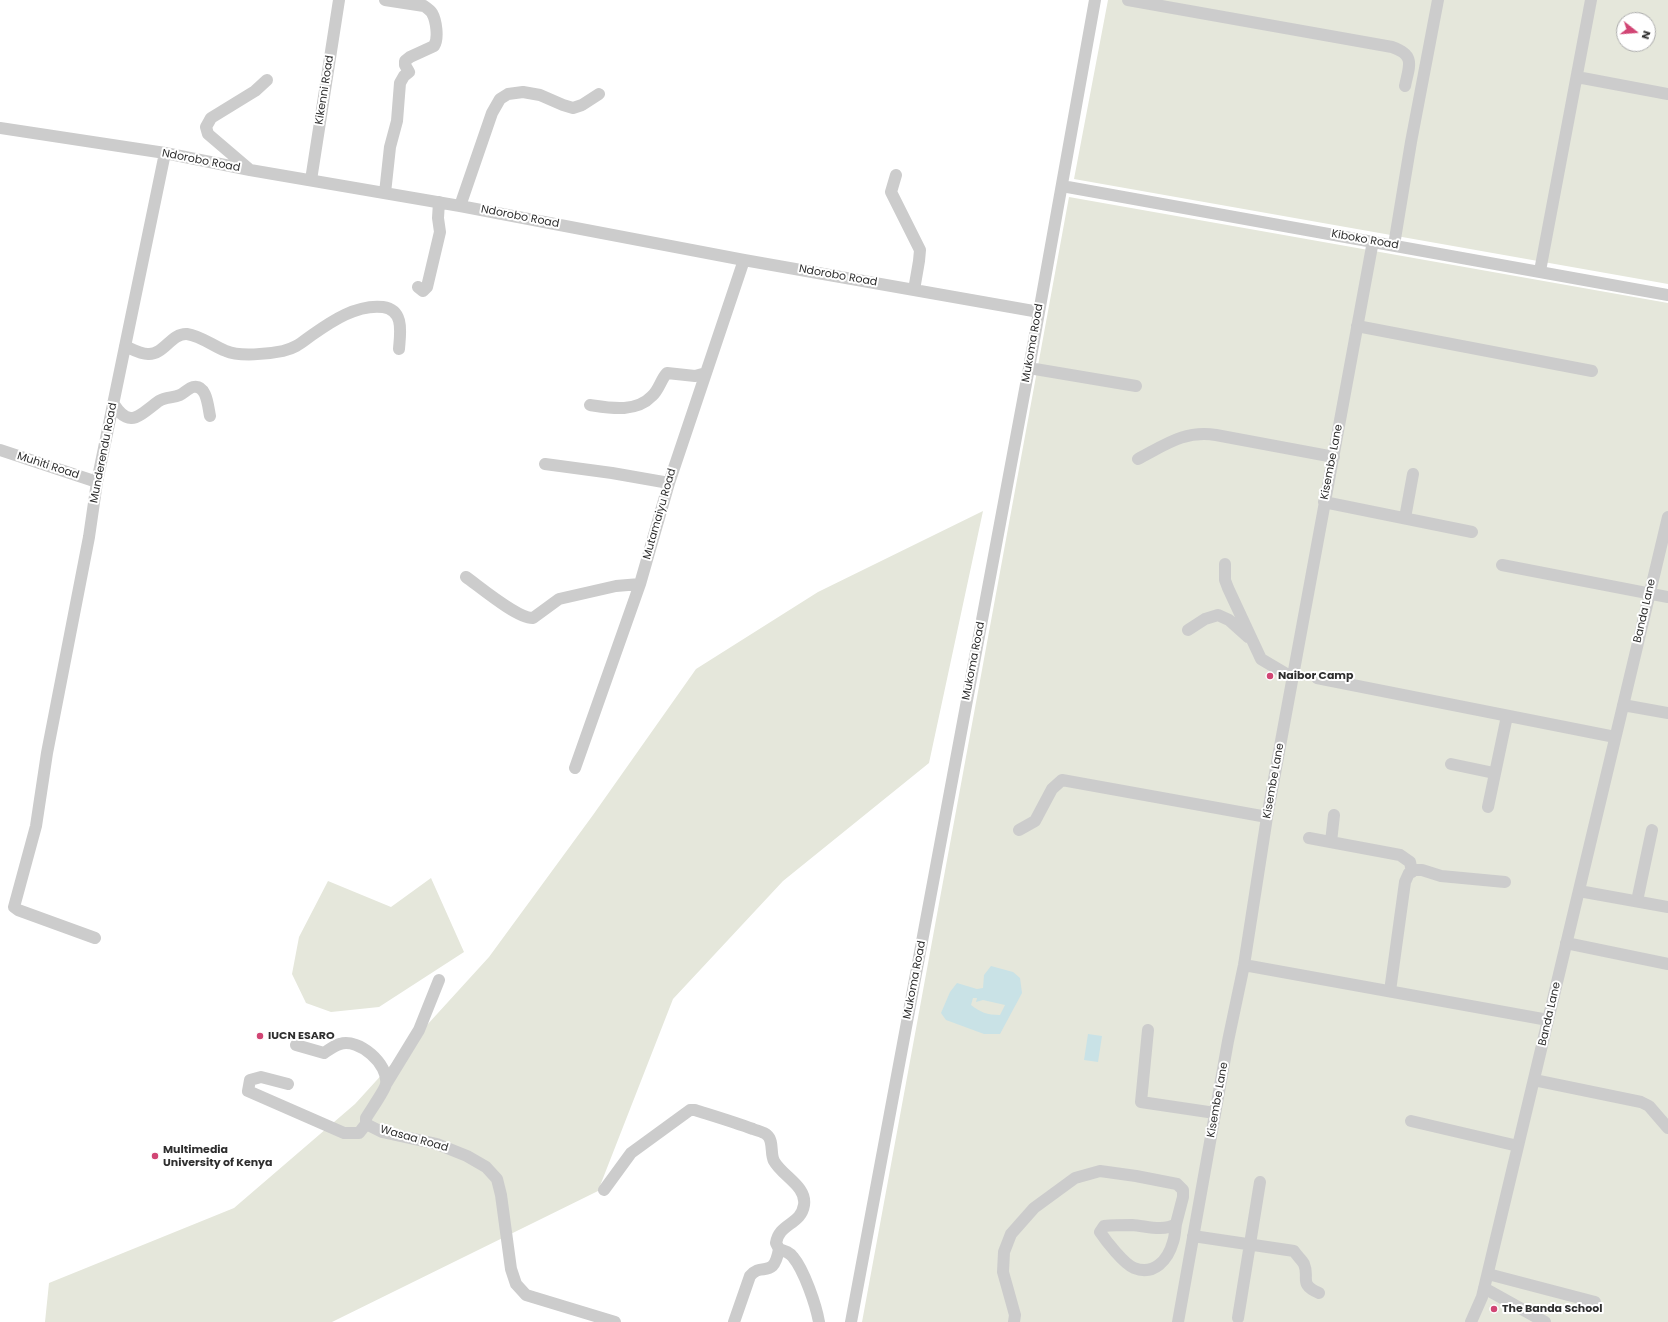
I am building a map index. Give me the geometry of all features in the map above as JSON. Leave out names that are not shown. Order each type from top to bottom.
[{"type":"street","name":"Kikenni Road","points":[[311,180],[342,0]]},
{"type":"street","points":[[385,0],[424,6],[430,10],[433,15],[436,40],[434,46],[410,57],[405,61],[405,65],[409,72],[404,76],[400,83],[397,121],[390,147],[385,193]]},
{"type":"street","name":"Mukoma Road","points":[[851,1322],[1029,368],[1095,0]]},
{"type":"street","points":[[1128,0],[1392,47],[1406,54],[1410,60],[1405,86]]},
{"type":"street","points":[[1394,245],[1411,142],[1438,0]]},
{"type":"street","points":[[1540,271],[1592,0]]},
{"type":"street","points":[[1577,77],[1668,94]]},
{"type":"street","points":[[250,170],[208,134],[206,127],[212,118],[255,91],[267,80]]},
{"type":"street","points":[[460,206],[492,113],[500,99],[508,94],[523,92],[540,95],[573,108],[582,105],[599,94]]},
{"type":"street","name":"Ndorobo Road","points":[[0,128],[165,153],[250,170],[439,202],[744,260],[1039,312]]},
{"type":"street","name":"Munderendu Road","points":[[95,938],[18,910],[14,907],[36,826],[47,753],[89,537],[97,482],[165,153]]},
{"type":"street","points":[[896,176],[890,192],[920,250],[920,261],[914,290]]},
{"type":"street","name":"Kiboko Road","points":[[1062,186],[1668,295]]},
{"type":"street","points":[[418,287],[423,291],[427,287],[440,232],[438,218],[439,202]]},
{"type":"street","name":"Kisembe Lane","points":[[1178,1322],[1215,1113],[1244,965],[1267,817],[1373,241]]},
{"type":"street","name":"Mutamaiyu Road","points":[[575,768],[640,584],[669,483],[744,260]]},
{"type":"street","points":[[125,346],[146,354],[154,354],[163,349],[174,339],[187,334],[231,353],[273,352],[297,347],[326,325],[358,309],[376,306],[391,309],[400,320],[401,327],[398,349]]},
{"type":"street","points":[[1357,326],[1592,371]]},
{"type":"street","points":[[1029,368],[1136,386]]},
{"type":"street","points":[[590,405],[625,408],[637,405],[652,398],[667,373],[695,376],[706,373]]},
{"type":"street","points":[[113,403],[121,414],[128,418],[134,418],[160,400],[179,395],[192,387],[197,387],[203,390],[210,416]]},
{"type":"street","points":[[1138,459],[1184,436],[1196,433],[1216,435],[1334,457]]},
{"type":"street","name":"Muhiti Road","points":[[0,450],[97,482]]},
{"type":"street","points":[[545,464],[612,473],[669,483]]},
{"type":"street","points":[[1405,518],[1413,474]]},
{"type":"street","points":[[1324,502],[1472,532]]},
{"type":"street","name":"Banda Lane","points":[[1471,1322],[1482,1297],[1488,1274],[1649,594],[1667,524]]},
{"type":"street","points":[[1225,564],[1225,580],[1228,588],[1252,640],[1264,661],[1293,678]]},
{"type":"street","points":[[1502,564],[1668,597]]},
{"type":"street","points":[[466,577],[522,616],[530,618],[533,618],[559,599],[616,586],[640,584]]},
{"type":"street","points":[[1188,630],[1205,619],[1218,615],[1229,620],[1252,640]]},
{"type":"street","points":[[1317,678],[1615,737]]},
{"type":"street","points":[[1623,705],[1668,713]]},
{"type":"street","points":[[1488,807],[1507,716]]},
{"type":"street","points":[[1451,764],[1494,773]]},
{"type":"street","points":[[1019,830],[1035,821],[1052,789],[1062,780],[1267,817]]},
{"type":"street","points":[[1331,842],[1334,815]]},
{"type":"street","points":[[1637,901],[1652,830]]},
{"type":"street","points":[[1309,838],[1400,855],[1410,862],[1412,872]]},
{"type":"street","points":[[1390,991],[1405,882],[1410,873],[1422,870],[1441,876],[1505,882]]},
{"type":"street","points":[[1579,891],[1668,907]]},
{"type":"street","points":[[1566,943],[1668,964]]},
{"type":"street","points":[[1244,965],[1548,1020]]},
{"type":"street","name":"Wasaa Road","points":[[440,980],[419,1030],[366,1118],[366,1124],[382,1132],[437,1144],[467,1156],[486,1167],[497,1180],[499,1187],[511,1269],[516,1284],[526,1295],[615,1322]]},
{"type":"street","points":[[1148,1030],[1141,1102],[1215,1113]]},
{"type":"street","points":[[296,1045],[324,1053],[340,1044],[357,1046],[367,1051],[382,1065],[386,1084]]},
{"type":"street","points":[[288,1084],[261,1077],[250,1080],[248,1091],[344,1133],[359,1133],[366,1124]]},
{"type":"street","points":[[1534,1080],[1641,1102],[1649,1106],[1668,1128]]},
{"type":"street","points":[[604,1190],[631,1153],[690,1110],[695,1110],[741,1124],[766,1134],[770,1138],[773,1161],[803,1195],[804,1205],[798,1219],[781,1230],[777,1237],[776,1243],[779,1249],[777,1260],[774,1265],[769,1269],[753,1272],[750,1276],[734,1322]]},
{"type":"street","points":[[1411,1121],[1518,1146]]},
{"type":"street","points":[[1014,1322],[1016,1315],[1003,1272],[1004,1252],[1011,1234],[1034,1208],[1075,1178],[1100,1171],[1176,1184],[1183,1190],[1183,1197],[1170,1251],[1160,1266],[1150,1269],[1133,1268],[1111,1248],[1100,1232],[1104,1226],[1134,1225],[1158,1228],[1170,1227],[1176,1224]]},
{"type":"street","points":[[1238,1318],[1260,1182]]},
{"type":"street","points":[[1193,1236],[1294,1251],[1304,1265],[1308,1287],[1319,1293]]},
{"type":"street","points":[[779,1249],[787,1252],[800,1266],[819,1322]]},
{"type":"street","points":[[1488,1274],[1595,1302]]},
{"type":"street","points":[[1484,1288],[1545,1322]]},
{"type":"shaded area","points":[[1108,0],[1668,0],[1668,284],[1074,179]]},
{"type":"shaded area","points":[[1069,197],[1668,303],[1668,1322],[862,1322]]},
{"type":"shaded area","points":[[983,511],[929,763],[783,881],[673,999],[598,1191],[332,1322],[45,1322],[49,1283],[234,1208],[355,1104],[489,957],[593,815],[696,669],[818,592]]},
{"type":"shaded area","points":[[431,878],[464,952],[379,1007],[331,1012],[306,1003],[292,974],[299,937],[328,881],[391,907]]},
{"type":"water","points":[[991,966],[1013,972],[1020,978],[1022,993],[1000,1034],[984,1034],[946,1020],[941,1013],[950,992],[957,983],[977,989],[983,988],[984,975]],"holes":[[[973,998],[977,998],[976,1002],[983,1000],[1005,1005],[1000,1015],[987,1014],[971,1005]]]},
{"type":"water","points":[[1088,1034],[1102,1036],[1098,1062],[1084,1060]]},
{"type":"place","name":"Naibor Camp","points":[[1270,676]]},
{"type":"place","name":"IUCN ESARO","points":[[260,1036]]},
{"type":"place","name":"Multimedia University of Kenya","points":[[155,1156]]},
{"type":"place","name":"The Banda School","points":[[1494,1309]]}]
